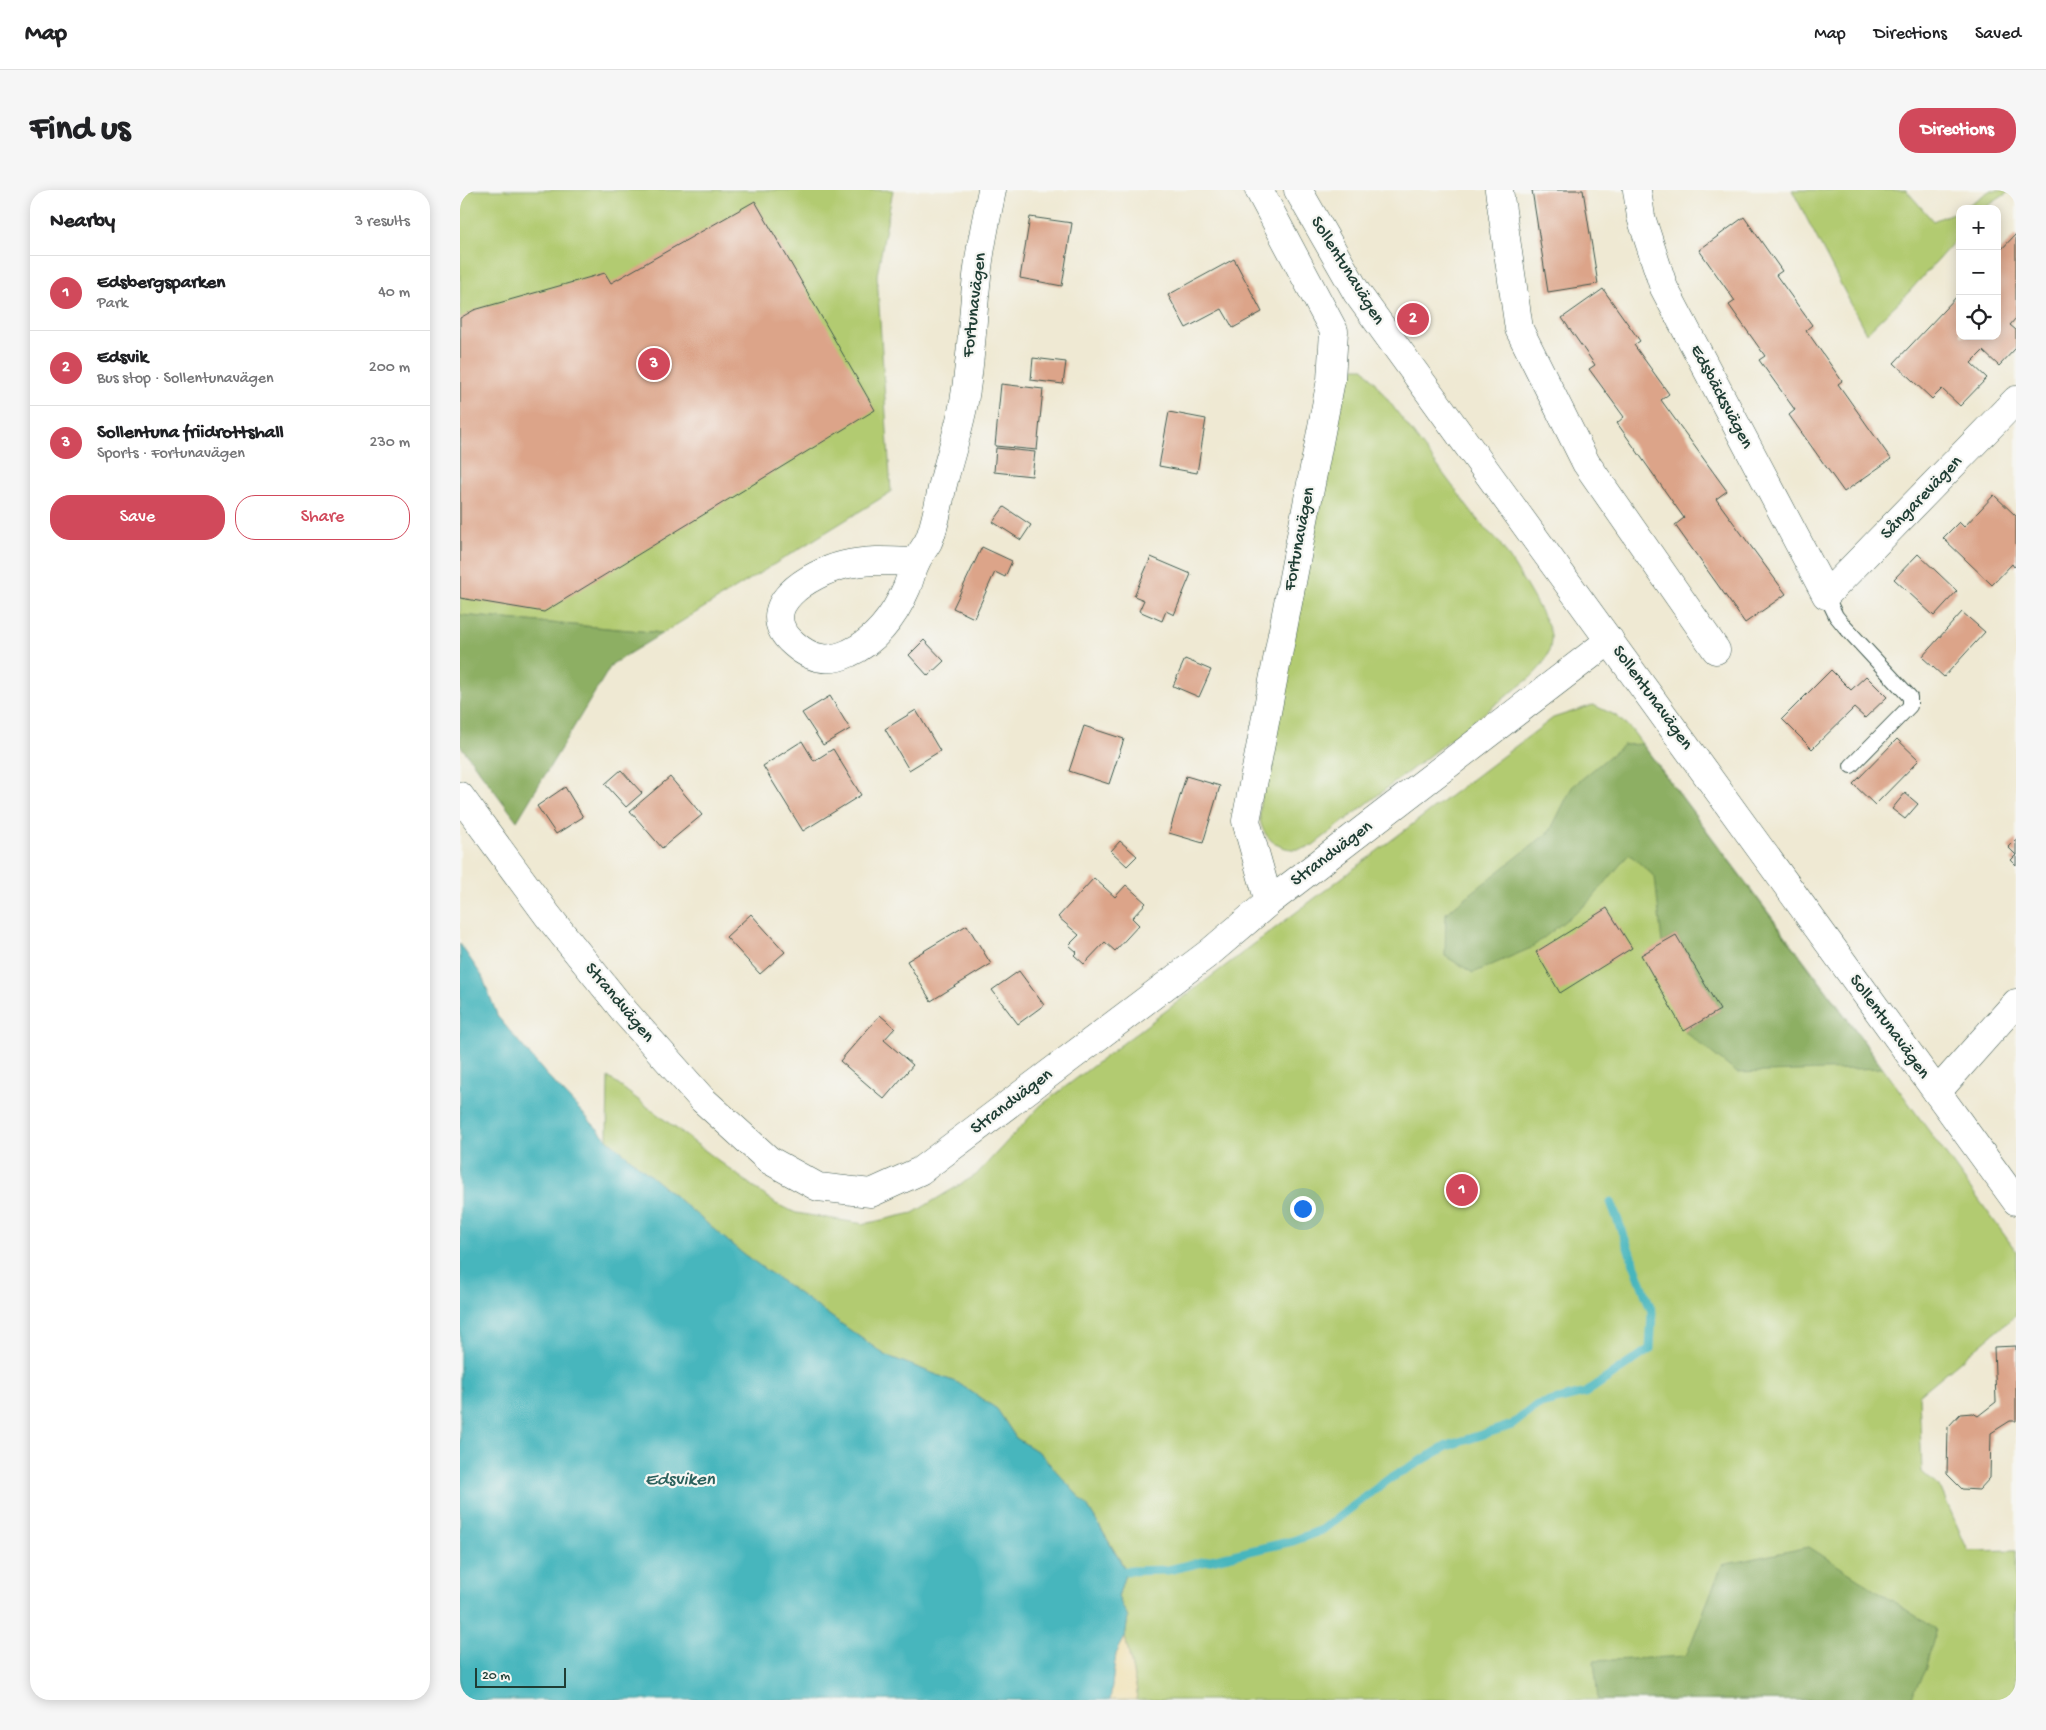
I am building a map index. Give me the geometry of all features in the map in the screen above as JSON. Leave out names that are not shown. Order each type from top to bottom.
[{"type":"street","name":"Fortunavägen","points":[[916,562],[884,560],[861,562],[828,570],[795,589],[781,604],[779,622],[782,629],[790,641],[802,651],[821,659],[832,659],[859,648],[884,627],[894,614],[916,562],[928,541],[963,406],[978,267],[992,190]]},
{"type":"street","name":"Fortunavägen","points":[[1259,190],[1334,331],[1331,380],[1246,821],[1268,902]]},
{"type":"street","name":"Sollentunavägen","points":[[1298,190],[1357,293],[1937,1092],[2014,1194]]},
{"type":"street","points":[[1499,190],[1519,329],[1586,463],[1716,650]]},
{"type":"street","name":"Edsbäcksvägen","points":[[1637,190],[1640,217],[1664,288],[1826,595]]},
{"type":"street","name":"Sångarevägen","points":[[1826,595],[2016,400]]},
{"type":"street","name":"Strandvägen","points":[[460,796],[548,916],[625,1012],[703,1100],[769,1160],[818,1187],[871,1192],[920,1171],[1209,953],[1268,902],[1610,640]]},
{"type":"street","points":[[1937,1092],[2016,1003]]},
{"type":"lane","points":[[1826,595],[1836,616],[1910,697],[1911,701],[1910,706],[1851,766]]},
{"type":"green space","points":[[460,190],[893,190],[877,275],[891,492],[663,633],[460,615]]},
{"type":"green space","points":[[1792,190],[1906,190],[1933,221],[1956,212],[1956,239],[1908,293],[1866,333]]},
{"type":"green space","points":[[1991,190],[2012,190],[1989,205],[1968,205]]},
{"type":"green space","points":[[1343,368],[1364,368],[1484,528],[1498,541],[1544,618],[1549,628],[1551,642],[1546,659],[1530,678],[1312,846],[1288,849],[1275,843],[1264,832],[1260,822],[1260,804]]},
{"type":"green space","points":[[460,615],[663,633],[612,664],[517,821],[460,745]]},
{"type":"green space","points":[[1593,705],[1615,715],[1631,729],[1839,1007],[2016,1251],[2016,1315],[1919,1395],[1922,1472],[1941,1489],[1968,1551],[2016,1550],[2016,1700],[1136,1700],[1137,1691],[1125,1637],[1128,1618],[1118,1597],[1126,1570],[1088,1507],[1040,1453],[1016,1438],[997,1409],[958,1383],[885,1355],[742,1253],[607,1139],[608,1077],[776,1204],[796,1213],[864,1224],[913,1213],[976,1175],[1040,1106],[1553,718]]},
{"type":"green space","points":[[1642,744],[1883,1068],[1737,1073],[1684,1031],[1720,1010],[1676,935],[1662,943],[1655,877],[1629,854],[1590,901],[1531,948],[1473,973],[1445,956],[1446,913],[1550,831],[1572,787],[1623,745]]},
{"type":"green space","points":[[1809,1547],[1936,1629],[1925,1670],[1910,1700],[1598,1700],[1594,1661],[1686,1656],[1722,1565]]},
{"type":"sand","points":[[1125,1637],[1137,1691],[1136,1700],[1110,1700],[1116,1654]]},
{"type":"water","name":"Edsviken","points":[[460,944],[482,976],[498,1017],[545,1073],[607,1139],[742,1253],[885,1355],[958,1383],[997,1409],[1016,1438],[1040,1453],[1088,1507],[1126,1571],[1118,1597],[1128,1618],[1125,1637],[1116,1654],[1110,1700],[460,1700]]},
{"type":"building","points":[[1532,190],[1583,190],[1598,284],[1548,292]]},
{"type":"building","points":[[755,201],[875,410],[544,612],[460,598],[460,318],[474,310],[605,273],[611,283]]},
{"type":"building","points":[[1030,217],[1072,223],[1062,286],[1020,278]]},
{"type":"building","points":[[1744,217],[1782,271],[1776,275],[1812,325],[1806,330],[1842,381],[1838,384],[1891,459],[1844,492],[1789,415],[1795,410],[1759,360],[1765,356],[1729,305],[1735,301],[1699,250]]},
{"type":"building","points":[[2016,234],[2016,318],[2010,325],[2016,330],[2016,348],[1999,366],[1983,351],[1971,363],[1987,378],[1960,406],[1942,389],[1932,399],[1894,363],[1956,297],[1956,340],[2001,340],[2001,250]]},
{"type":"building","points":[[1234,259],[1262,312],[1233,328],[1222,309],[1186,328],[1168,295]]},
{"type":"building","points":[[1603,289],[1640,341],[1634,345],[1669,394],[1661,400],[1727,491],[1716,499],[1786,594],[1745,623],[1675,525],[1684,518],[1617,423],[1624,417],[1589,369],[1595,365],[1562,318]]},
{"type":"building","points":[[1033,358],[1066,362],[1063,384],[1031,380]]},
{"type":"building","points":[[1001,384],[1043,389],[1037,450],[995,446]]},
{"type":"building","points":[[1169,412],[1206,419],[1197,473],[1159,466]]},
{"type":"building","points":[[996,448],[1035,452],[1032,476],[994,472]]},
{"type":"building","points":[[1994,495],[2016,516],[2016,565],[2014,567],[2012,564],[1992,585],[1943,538],[1959,522],[1964,527]]},
{"type":"building","points":[[1004,507],[1031,525],[1021,540],[993,522]]},
{"type":"building","points":[[982,547],[1012,561],[1005,577],[995,572],[974,618],[953,608]]},
{"type":"building","points":[[1918,554],[1957,591],[1934,616],[1894,579]]},
{"type":"building","points":[[1151,557],[1191,574],[1174,615],[1166,611],[1162,621],[1139,611],[1144,600],[1134,596]]},
{"type":"building","points":[[1962,612],[1985,632],[1944,677],[1922,657]]},
{"type":"building","points":[[924,640],[944,661],[928,676],[909,655]]},
{"type":"building","points":[[1185,659],[1211,670],[1199,697],[1173,686]]},
{"type":"building","points":[[1831,670],[1851,690],[1866,676],[1887,697],[1865,718],[1854,708],[1812,749],[1782,719]]},
{"type":"building","points":[[830,696],[850,729],[823,745],[802,713]]},
{"type":"building","points":[[916,710],[940,751],[909,770],[885,729]]},
{"type":"building","points":[[1084,726],[1124,739],[1109,784],[1069,771]]},
{"type":"building","points":[[1897,739],[1919,760],[1875,805],[1853,784]]},
{"type":"building","points":[[802,741],[814,761],[833,749],[861,795],[803,831],[763,766]]},
{"type":"building","points":[[621,770],[642,793],[626,807],[605,784]]},
{"type":"building","points":[[1186,776],[1220,786],[1203,843],[1169,833]]},
{"type":"building","points":[[670,777],[702,815],[662,848],[630,811]]},
{"type":"building","points":[[565,787],[583,817],[556,834],[537,806]]},
{"type":"building","points":[[1905,793],[1918,804],[1905,819],[1892,809]]},
{"type":"building","points":[[2016,839],[2016,855],[2008,847]]},
{"type":"building","points":[[1120,841],[1137,856],[1127,866],[1111,851]]},
{"type":"building","points":[[2016,855],[2016,865],[2011,860]]},
{"type":"building","points":[[1094,878],[1115,897],[1126,885],[1146,903],[1132,918],[1139,925],[1115,951],[1105,942],[1084,964],[1074,955],[1077,952],[1069,945],[1079,935],[1058,917]]},
{"type":"building","points":[[1607,908],[1632,948],[1560,993],[1536,952]]},
{"type":"building","points":[[751,914],[785,952],[760,974],[726,937]]},
{"type":"building","points":[[967,925],[991,964],[931,1001],[907,961]]},
{"type":"building","points":[[1676,935],[1720,1010],[1684,1031],[1641,955]]},
{"type":"building","points":[[1019,971],[1044,1005],[1018,1024],[992,990]]},
{"type":"building","points":[[880,1015],[895,1028],[884,1040],[913,1065],[884,1099],[840,1061]]},
{"type":"building","points":[[2016,1346],[2016,1421],[2010,1421],[1991,1433],[1990,1478],[1979,1490],[1962,1489],[1947,1474],[1948,1427],[1960,1414],[1973,1413],[1978,1416],[1996,1402],[1994,1347]]},
{"type":"waterway","points":[[1126,1571],[1168,1570],[1293,1541],[1322,1530],[1389,1479],[1447,1446],[1512,1425],[1537,1405],[1585,1393],[1650,1349],[1652,1312],[1611,1202]]},
{"type":"place","name":"Edsvik","points":[[1413,319]]},
{"type":"place","name":"Sollentuna friidrottshall","points":[[654,364]]},
{"type":"place","name":"Edsbergsparken","points":[[1462,1190]]}]
